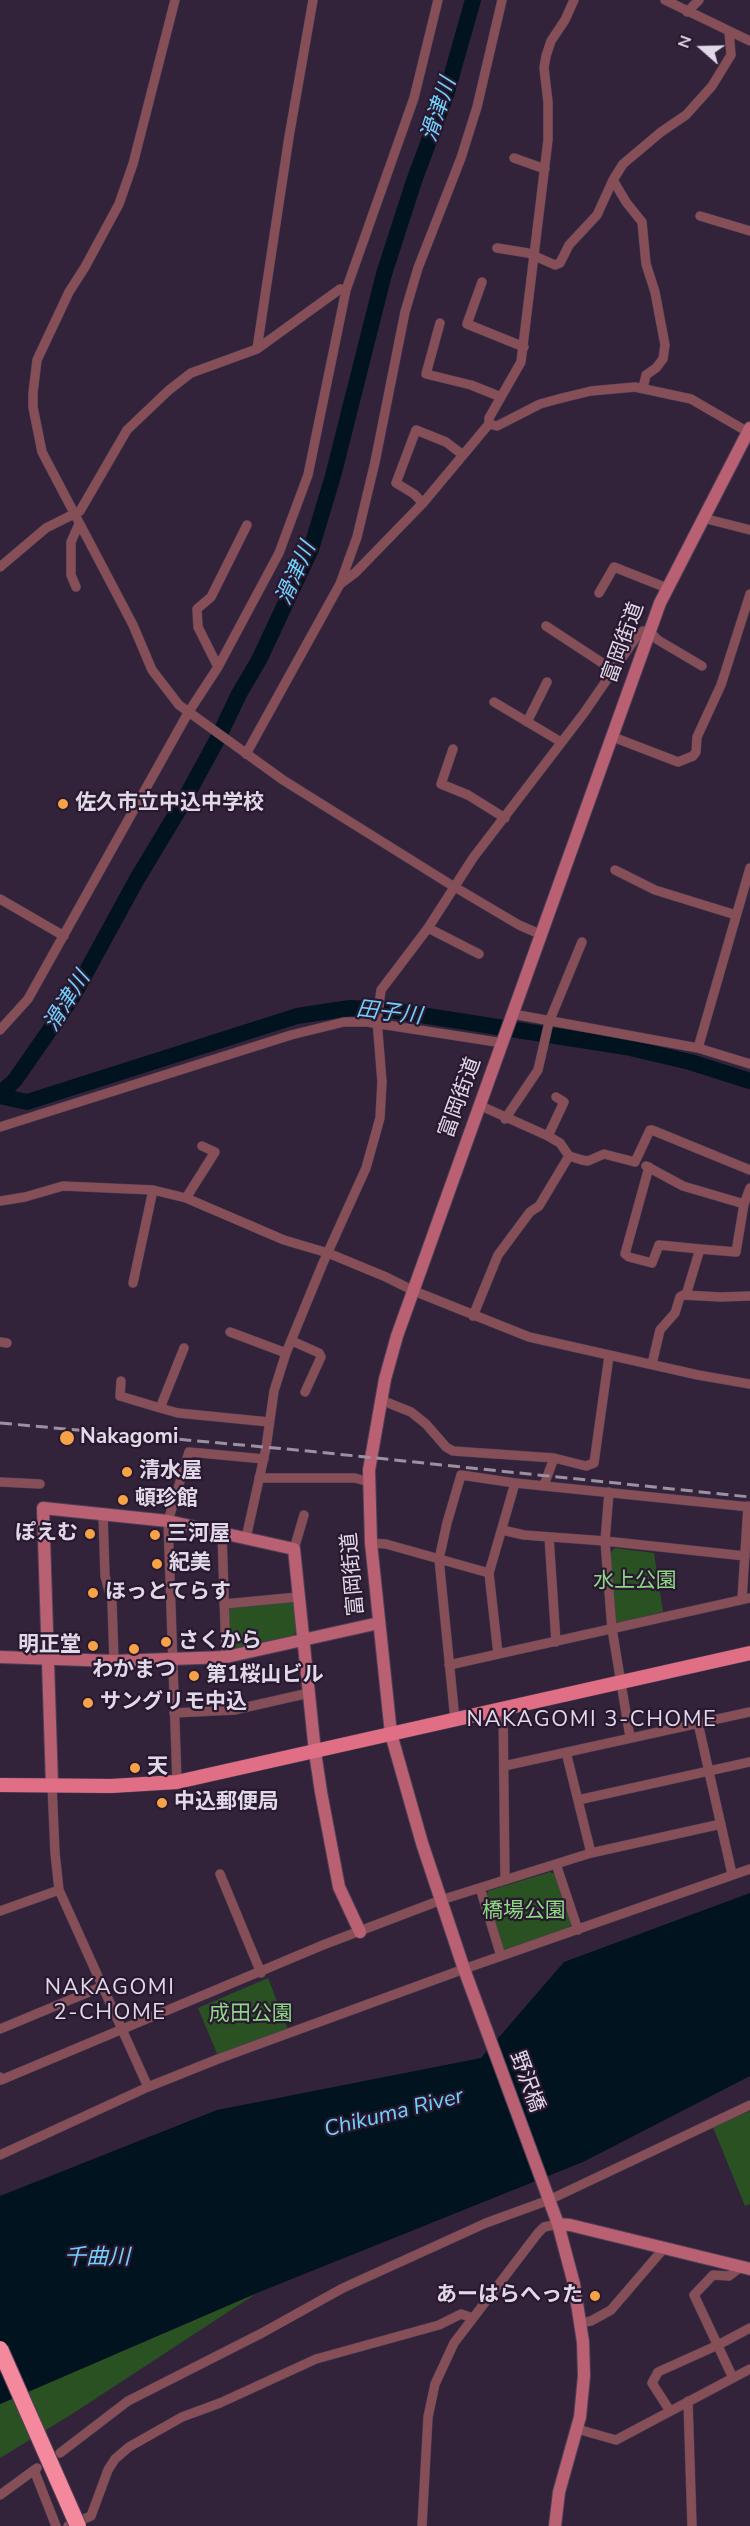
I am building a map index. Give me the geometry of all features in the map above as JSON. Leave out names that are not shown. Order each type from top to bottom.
[{"type":"highway","points":[[0,2349],[84,2521]]},
{"type":"main road","name":"富岡街道","points":[[441,1900],[391,1734],[371,1543],[369,1482],[381,1400],[397,1336],[650,632],[667,588],[749,430]]},
{"type":"main road","points":[[52,1785],[43,1508],[168,1521],[294,1549],[315,1752],[339,1887],[360,1932]]},
{"type":"main road","points":[[0,1657],[114,1661],[226,1657],[379,1623]]},
{"type":"main road","points":[[0,1785],[111,1786],[177,1782],[750,1653]]},
{"type":"main road","name":"野沢橋","points":[[441,1900],[465,1973],[558,2224],[569,2261],[580,2323],[584,2376],[577,2429],[559,2492],[555,2526]]},
{"type":"main road","points":[[558,2224],[570,2224],[746,2267]]},
{"type":"street","points":[[175,0],[134,164],[119,204],[95,250],[69,292],[37,360],[33,393],[38,438],[48,466],[133,625],[152,670],[171,697],[189,714],[283,780],[519,925],[542,935]]},
{"type":"street","points":[[257,349],[289,137],[313,0]]},
{"type":"street","points":[[0,1030],[28,999],[189,714],[218,667],[279,553],[308,475],[346,290],[414,98],[438,0]]},
{"type":"street","points":[[245,754],[340,584],[366,503],[405,312],[418,268],[461,158],[477,106],[502,0]]},
{"type":"street","points":[[340,584],[355,573],[423,503],[489,424],[489,418],[521,362],[549,121],[544,68],[551,41],[565,20],[574,0]]},
{"type":"street","points":[[665,0],[750,41]]},
{"type":"street","points":[[687,12],[699,0]]},
{"type":"street","points":[[496,248],[528,253],[555,265],[560,263],[569,245],[597,214],[623,164],[661,132],[686,115],[712,86],[731,55],[729,31]]},
{"type":"street","points":[[514,158],[545,169]]},
{"type":"street","points":[[613,180],[626,202],[642,222],[646,264],[655,292],[665,345],[663,359],[646,375],[643,388]]},
{"type":"street","points":[[700,216],[750,231]]},
{"type":"street","points":[[482,282],[467,324],[524,347]]},
{"type":"street","points":[[76,587],[71,575],[70,550],[77,519],[127,430],[169,390],[191,373],[257,349],[340,289],[346,290]]},
{"type":"street","points":[[440,322],[426,374],[471,385],[501,396]]},
{"type":"street","points":[[489,424],[497,426],[540,404],[591,391],[643,388],[692,399],[749,430]]},
{"type":"street","points":[[423,503],[414,494],[396,483],[416,430],[446,442],[463,455]]},
{"type":"street","points":[[703,518],[750,530]]},
{"type":"street","points":[[0,567],[46,528],[62,519],[77,519]]},
{"type":"street","points":[[218,667],[198,627],[197,609],[211,597],[247,525]]},
{"type":"street","points":[[599,593],[614,567],[667,588]]},
{"type":"street","points":[[613,737],[678,762],[693,756],[696,752],[697,737],[721,684],[750,594]]},
{"type":"street","points":[[546,626],[612,670]]},
{"type":"street","points":[[246,1538],[264,1459],[274,1391],[286,1353],[366,1168],[380,1118],[382,1082],[377,1022],[381,990],[637,636],[643,632],[650,632],[702,666]]},
{"type":"street","points":[[527,722],[547,682]]},
{"type":"street","points":[[494,702],[561,742]]},
{"type":"street","points":[[453,749],[441,784],[468,795],[505,819]]},
{"type":"street","points":[[698,1048],[750,868]]},
{"type":"street","points":[[615,870],[655,890],[736,915]]},
{"type":"street","points":[[0,899],[64,936]]},
{"type":"street","points":[[428,927],[479,954]]},
{"type":"street","points":[[505,1119],[538,1070],[550,1021],[582,942]]},
{"type":"street","points":[[512,1016],[698,1048],[750,1064]]},
{"type":"street","points":[[0,1127],[310,1029],[344,1022],[377,1022],[442,1035],[504,1039]]},
{"type":"street","points":[[548,1136],[564,1102],[556,1097]]},
{"type":"street","points":[[481,1106],[505,1119],[548,1136],[560,1143],[569,1156],[588,1161],[604,1154],[635,1162],[683,1186],[744,1204]]},
{"type":"street","points":[[635,1162],[652,1130],[750,1170]]},
{"type":"street","points":[[202,1146],[225,1158]]},
{"type":"street","points":[[186,1198],[215,1152]]},
{"type":"street","points":[[473,1316],[498,1255],[530,1212],[539,1206],[569,1156]]},
{"type":"street","points":[[649,1167],[625,1254],[652,1263],[659,1245],[736,1252],[744,1204],[750,1188]]},
{"type":"street","points":[[0,1201],[25,1197],[63,1186],[153,1190],[186,1198],[284,1240],[328,1253],[473,1316],[529,1337],[698,1375],[750,1384]]},
{"type":"street","points":[[133,1283],[153,1190]]},
{"type":"street","points":[[686,1295],[700,1249]]},
{"type":"street","points":[[652,1364],[662,1325],[675,1313],[680,1297],[686,1295],[750,1296]]},
{"type":"street","points":[[230,1332],[286,1353]]},
{"type":"street","points":[[292,1341],[319,1353],[321,1357],[305,1392]]},
{"type":"street","points":[[160,1408],[184,1348]]},
{"type":"street","points":[[381,1400],[411,1412],[426,1424],[446,1448],[554,1458],[579,1466],[594,1463],[609,1356]]},
{"type":"street","points":[[121,1381],[120,1396],[160,1408],[178,1413],[268,1422]]},
{"type":"street","points":[[177,1782],[168,1521],[189,1452],[264,1459]]},
{"type":"street","points":[[544,1485],[554,1458]]},
{"type":"street","points":[[449,1665],[746,1599],[745,1556],[749,1507],[515,1483],[461,1475],[439,1559],[449,1665],[455,1720]]},
{"type":"street","points":[[259,1478],[355,1478],[369,1482]]},
{"type":"street","points":[[0,1482],[40,1484]]},
{"type":"street","points":[[498,1654],[489,1573],[515,1483]]},
{"type":"street","points":[[609,1492],[605,1541],[612,1629],[630,1737]]},
{"type":"street","points":[[103,1513],[105,1576],[112,1602],[114,1661]]},
{"type":"street","points":[[294,1549],[304,1515]]},
{"type":"street","points":[[502,1530],[549,1537],[745,1556]]},
{"type":"street","points":[[222,1533],[226,1657]]},
{"type":"street","points":[[549,1537],[556,1642]]},
{"type":"street","points":[[371,1543],[386,1544],[489,1573]]},
{"type":"street","points":[[224,1604],[298,1597]]},
{"type":"street","points":[[174,1713],[234,1710],[309,1694]]},
{"type":"street","points":[[503,1709],[505,1880]]},
{"type":"street","points":[[504,1766],[750,1712]]},
{"type":"street","points":[[698,1723],[732,1874]]},
{"type":"street","points":[[566,1752],[591,1853]]},
{"type":"street","points":[[578,1800],[750,1762]]},
{"type":"street","points":[[52,1785],[53,1834],[59,1890],[148,2087]]},
{"type":"street","points":[[0,2077],[1,2080],[441,1900],[591,1853],[721,1824]]},
{"type":"street","points":[[556,1864],[578,1930]]},
{"type":"street","points":[[0,2155],[148,2087],[465,1973],[501,1956],[750,1869]]},
{"type":"street","points":[[220,1874],[261,1973]]},
{"type":"street","points":[[480,1888],[501,1956]]},
{"type":"street","points":[[0,1911],[59,1890]]},
{"type":"street","points":[[0,2029],[101,1987]]},
{"type":"street","points":[[60,2453],[128,2401],[262,2333],[343,2288],[465,2232],[549,2200],[750,2105]]},
{"type":"street","points":[[422,2526],[429,2417],[435,2384],[454,2343],[538,2233],[544,2227],[558,2224]]},
{"type":"street","points":[[580,2323],[591,2321],[611,2310],[665,2247]]},
{"type":"street","points":[[733,2378],[694,2295],[713,2276],[729,2276],[746,2267]]},
{"type":"street","points":[[84,2521],[115,2459],[129,2447],[182,2417],[220,2403],[316,2359],[439,2325],[460,2314],[473,2318]]},
{"type":"street","points":[[670,2410],[652,2383],[658,2372],[750,2328]]},
{"type":"street","points":[[577,2429],[613,2441],[750,2370]]},
{"type":"street","points":[[688,2401],[692,2526]]},
{"type":"street","points":[[0,2495],[35,2469],[56,2526]]},
{"type":"street","points":[[68,2526],[84,2521],[94,2526]]},
{"type":"green space","name":"水上公園","points":[[615,1548],[654,1553],[663,1612],[616,1623],[610,1553]]},
{"type":"green space","points":[[294,1602],[297,1631],[292,1637],[231,1651],[228,1610],[232,1607]]},
{"type":"green space","name":"橋場公園","points":[[550,1872],[555,1874],[572,1922],[569,1929],[507,1952],[501,1947],[486,1896],[488,1891]]},
{"type":"green space","name":"成田公園","points":[[268,1978],[288,2030],[218,2056],[198,2008]]},
{"type":"green space","points":[[750,2111],[750,2204],[745,2206],[713,2127]]},
{"type":"green space","points":[[257,2293],[69,2416],[0,2458],[0,2404]]},
{"type":"water","name":"千曲川","points":[[750,1893],[750,2076],[583,2162],[257,2293],[0,2404],[0,2196],[217,2110],[481,2058],[564,1962]]},
{"type":"waterway","name":"滑津川","points":[[0,1094],[15,1080],[72,998],[218,738],[239,694],[259,660],[311,549],[333,476],[384,274],[414,181],[446,95],[473,0]]},
{"type":"waterway","name":"田子川","points":[[0,1096],[27,1102],[297,1016],[350,1008],[389,1010],[626,1047],[690,1062],[750,1081]]},
{"type":"railway","points":[[0,1423],[308,1451],[750,1497]]},
{"type":"place","name":"佐久市立中込中学校","points":[[63,804]]},
{"type":"place","name":"Nakagomi","points":[[67,1438]]},
{"type":"place","name":"清水屋","points":[[127,1472]]},
{"type":"place","name":"頓珍館","points":[[123,1500]]},
{"type":"place","name":"ぽえむ","points":[[90,1534]]},
{"type":"place","name":"三河屋","points":[[155,1535]]},
{"type":"place","name":"紀美","points":[[157,1564]]},
{"type":"place","name":"ほっとてらす","points":[[93,1593]]},
{"type":"place","name":"さくから","points":[[166,1642]]},
{"type":"place","name":"明正堂","points":[[93,1646]]},
{"type":"place","name":"わかまつ","points":[[134,1649]]},
{"type":"place","name":"第1桜山ビル","points":[[194,1676]]},
{"type":"place","name":"サングリモ中込","points":[[88,1703]]},
{"type":"place","name":"天","points":[[135,1768]]},
{"type":"place","name":"中込郵便局","points":[[162,1803]]},
{"type":"place","name":"あーはらへった","points":[[595,2296]]},
{"type":"district","name":"NAKAGOMI 3-CHOME","points":[[592,1721]]},
{"type":"district","name":"NAKAGOMI 2-CHOME","points":[[110,2002]]},
{"type":"water label","name":"Chikuma River","points":[[394,2114]]}]
